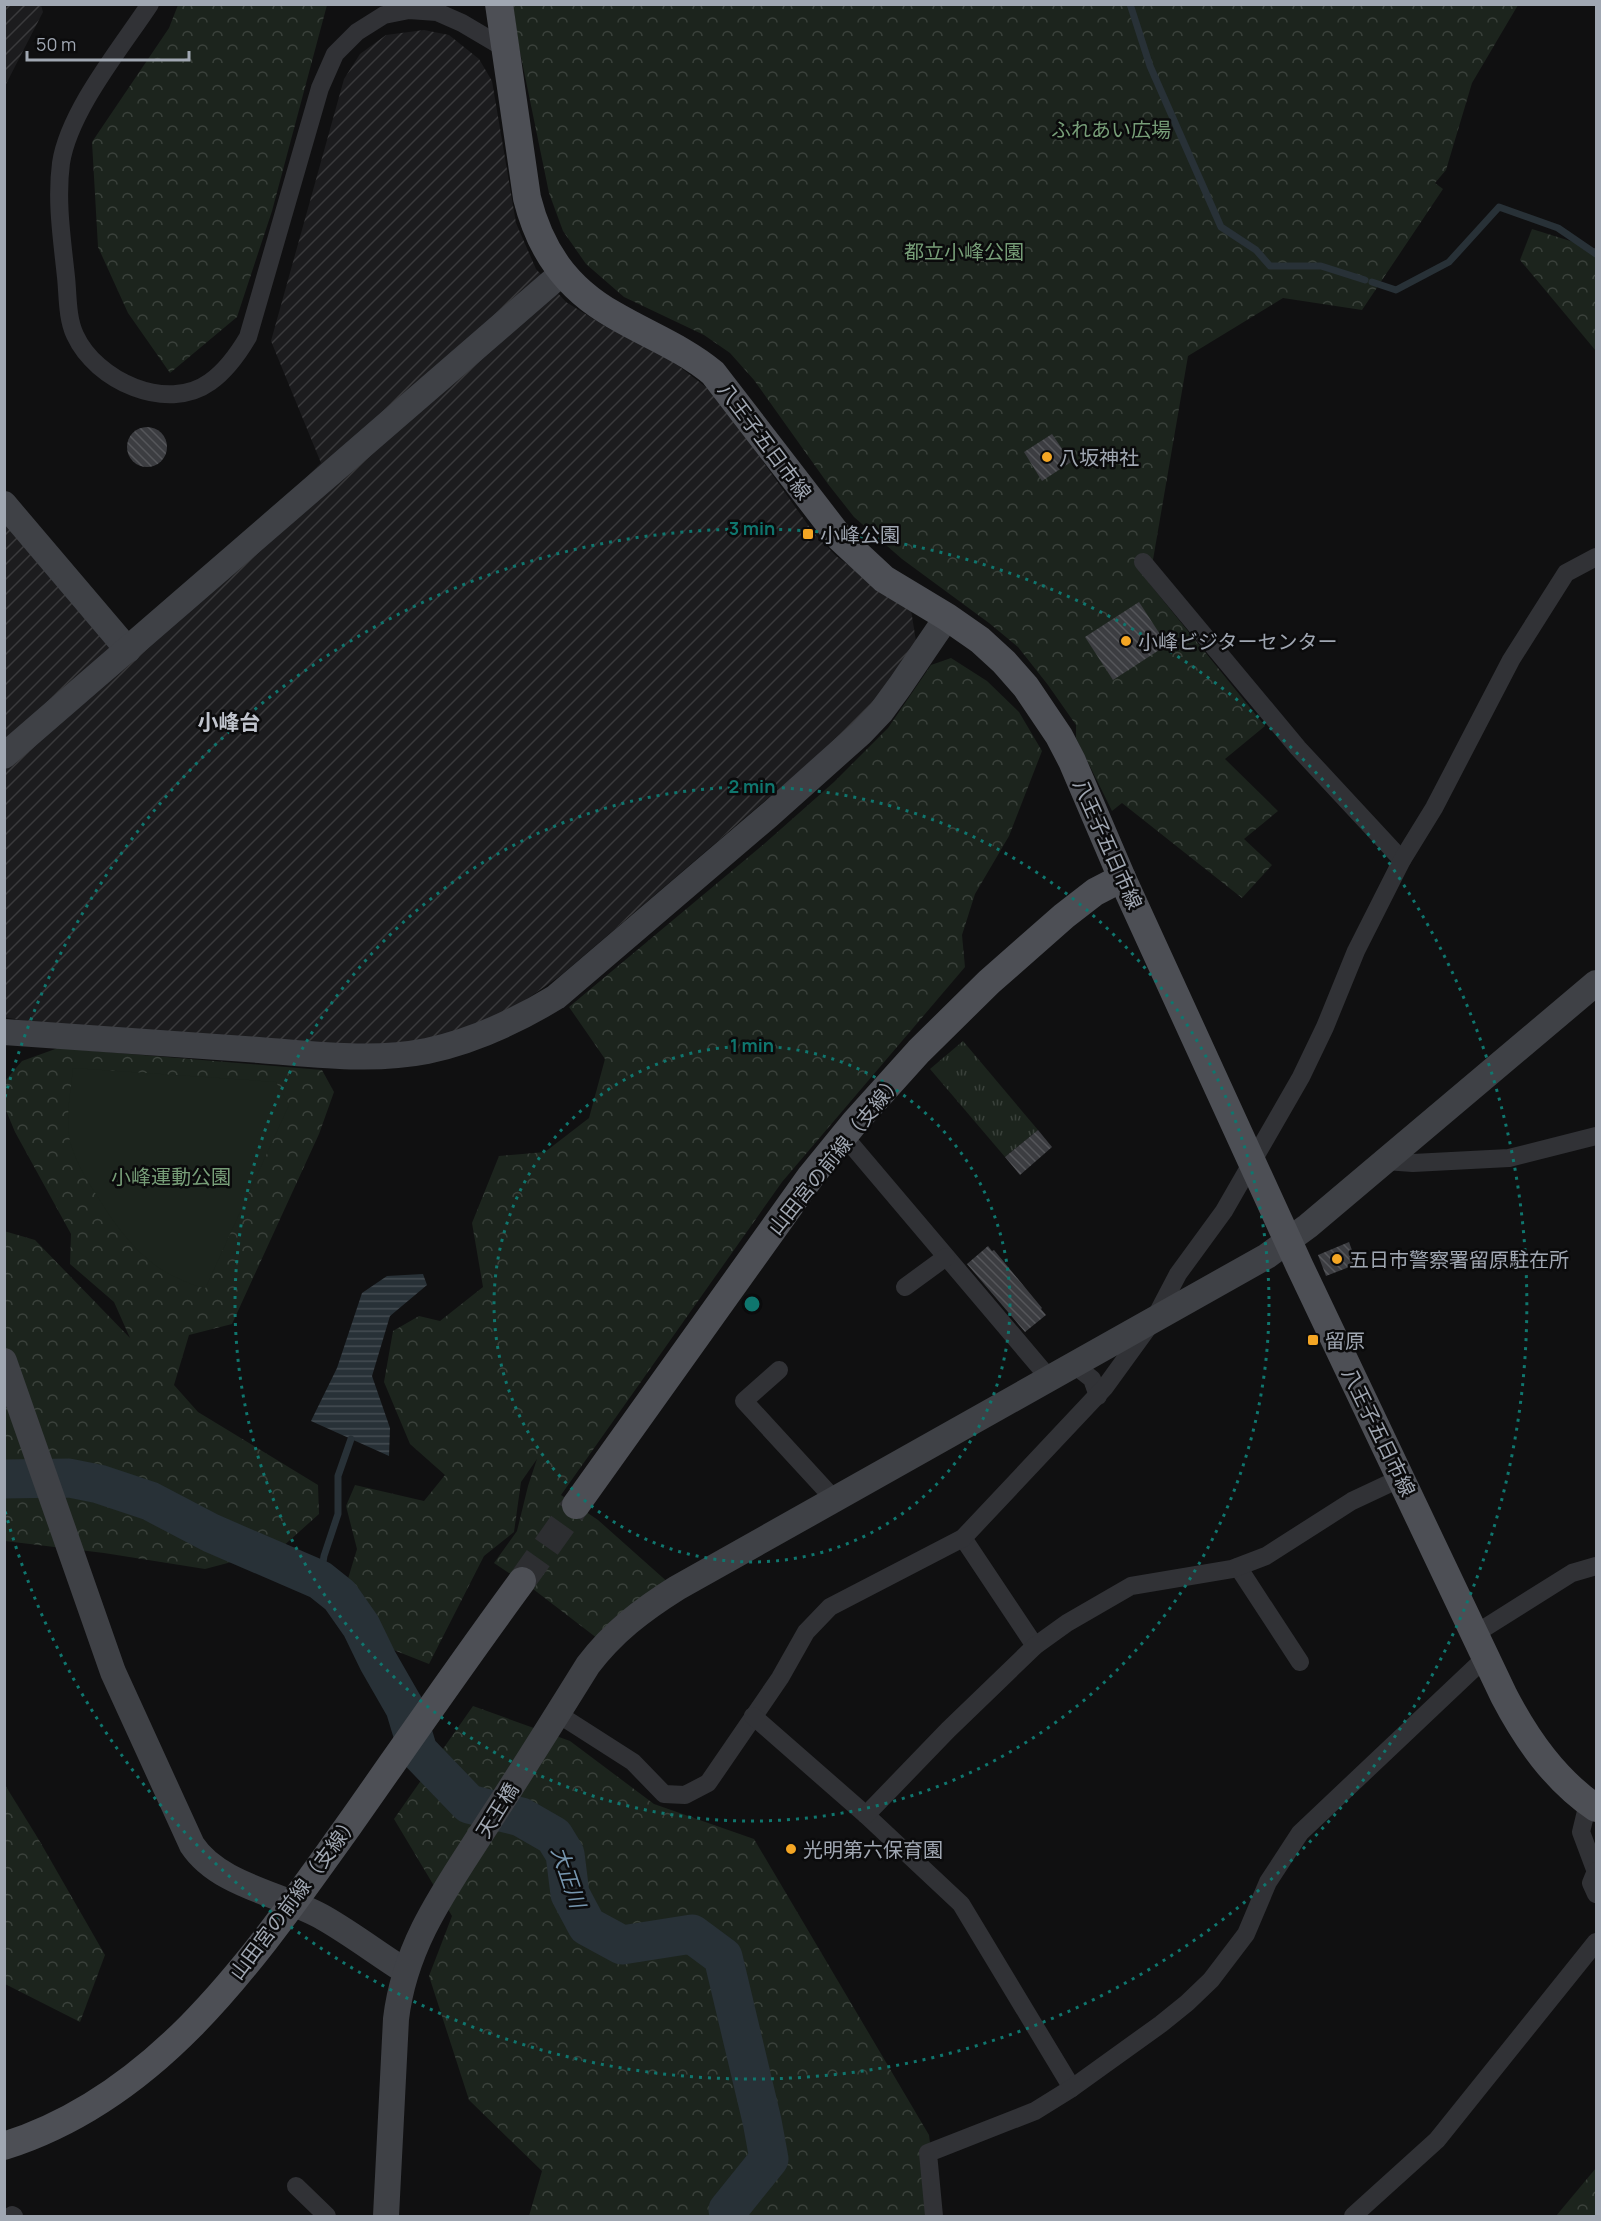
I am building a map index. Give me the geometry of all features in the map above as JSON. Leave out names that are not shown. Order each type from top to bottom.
[{"type":"main road","name":"八王子五日市線","points":[[499,4],[526,198],[533,224],[562,273],[599,306],[674,346],[696,359],[713,373],[840,538],[884,579],[980,640],[1004,662],[1044,712],[1072,760],[1122,878],[1288,1241],[1513,1714],[1531,1743],[1560,1778],[1592,1805]]},
{"type":"main road","name":"山田宮の前線（支線）","points":[[576,1505],[804,1185],[844,1136],[919,1051],[989,982],[1064,916],[1095,892],[1122,878]]},
{"type":"main road","name":"山田宮の前線（支線）","points":[[4,2146],[58,2124],[95,2104],[154,2062],[209,2009],[292,1904],[467,1655],[522,1581]]},
{"type":"street","points":[[150,4],[100,77],[70,134],[62,162],[59,204],[69,308],[75,335],[89,357],[107,374],[127,386],[156,392],[185,393],[209,383],[233,362],[248,337],[320,88],[335,54],[357,32],[384,15],[409,10],[437,12],[462,23],[506,49]]},
{"type":"street","points":[[4,756],[562,273]]},
{"type":"street","points":[[4,504],[128,650]]},
{"type":"street","points":[[558,1714],[633,1762],[664,1794],[685,1795],[708,1783],[780,1678],[806,1632],[830,1607],[963,1538],[1098,1396],[1155,1318],[1178,1274],[1224,1211],[1301,1077],[1325,1027],[1356,951],[1402,860],[1434,808],[1511,660],[1566,573],[1596,557]]},
{"type":"street","points":[[1143,562],[1298,748],[1402,860]]},
{"type":"street","points":[[4,1032],[354,1056],[424,1052],[458,1044],[495,1030],[555,997],[861,734],[894,695],[947,617]]},
{"type":"street","name":"天王橋","points":[[386,2217],[396,2019],[405,1971],[421,1932],[452,1881],[604,1644],[628,1621],[676,1588],[1267,1256],[1385,1161],[1596,982]]},
{"type":"street","points":[[844,1136],[1049,1378]]},
{"type":"street","points":[[1385,1161],[1413,1163],[1509,1158],[1596,1136]]},
{"type":"street","points":[[905,1287],[946,1257]]},
{"type":"street","points":[[4,1361],[113,1672],[199,1856],[226,1875],[322,1917],[405,1971]]},
{"type":"street","points":[[1073,1364],[1092,1379],[1098,1396]]},
{"type":"street","points":[[779,1370],[744,1401],[834,1499]]},
{"type":"street","points":[[866,1815],[948,1730],[1035,1646],[1067,1623],[1131,1586],[1199,1576],[1238,1567],[1266,1556],[1352,1501],[1401,1478]]},
{"type":"street","points":[[963,1538],[1035,1646]]},
{"type":"street","points":[[934,2217],[927,2153],[1035,2110],[1072,2088],[1161,2024],[1211,1980],[1246,1934],[1268,1882],[1300,1833],[1480,1646],[1572,1573],[1596,1566]]},
{"type":"street","points":[[1238,1567],[1300,1662]]},
{"type":"street","points":[[753,1716],[866,1815],[961,1904],[1072,2088]]},
{"type":"street","points":[[1592,1805],[1581,1832],[1596,1872],[1591,1883],[1596,1894]]},
{"type":"street","points":[[1353,2217],[1437,2140],[1596,1942]]},
{"type":"street","points":[[296,2186],[327,2217]]},
{"type":"shaded area","points":[[5,4],[41,5],[43,12],[5,86]]},
{"type":"shaded area","points":[[424,30],[449,35],[479,59],[492,81],[516,223],[536,269],[566,302],[608,328],[659,351],[715,394],[813,532],[836,556],[911,610],[916,641],[864,716],[560,976],[511,1010],[441,1039],[384,1048],[30,1022],[4,1017],[4,496],[128,650],[321,463],[271,341],[344,79],[360,54],[386,35]]},
{"type":"shaded area","points":[[423,1274],[427,1285],[390,1316],[372,1376],[390,1428],[389,1456],[311,1421],[337,1368],[362,1293],[387,1276]]},
{"type":"green space","points":[[178,5],[327,5],[272,211],[237,317],[170,373],[128,313],[98,247],[92,142],[169,28]]},
{"type":"green space","name":"都立小峰公園","points":[[513,5],[1518,5],[1472,83],[1446,170],[1435,183],[1443,189],[1362,310],[1283,298],[1188,356],[1149,583],[1265,726],[1225,759],[1278,811],[1244,839],[1272,865],[1242,898],[1122,803],[1112,811],[1076,738],[1076,725],[1018,647],[902,559],[854,517],[754,380],[730,353],[704,335],[624,297],[586,264],[563,231],[549,193],[519,47]]},
{"type":"green space","points":[[1532,229],[1596,249],[1596,351],[1520,260]]},
{"type":"green space","points":[[951,658],[987,681],[1019,712],[1042,751],[1009,836],[975,894],[962,935],[965,967],[782,1182],[561,1495],[598,1520],[671,1585],[602,1642],[533,1589],[494,1563],[517,1531],[537,1459],[521,1482],[514,1532],[484,1556],[429,1664],[386,1647],[347,1582],[357,1549],[346,1506],[355,1485],[424,1501],[445,1475],[410,1444],[384,1382],[393,1331],[419,1316],[440,1321],[483,1287],[472,1223],[499,1156],[545,1152],[589,1118],[605,1059],[569,1007],[764,844],[834,782],[888,728],[931,665]]},
{"type":"green space","points":[[963,1041],[1038,1130],[1005,1157],[930,1069]]},
{"type":"green space","name":"小峰運動公園","points":[[58,1048],[322,1070],[334,1092],[319,1134],[232,1324],[189,1335],[174,1385],[198,1412],[318,1485],[319,1514],[280,1549],[205,1569],[104,1553],[5,1541],[4,1231],[35,1240],[130,1338],[114,1302],[70,1264],[71,1234],[15,1132],[5,1108],[5,1081],[22,1061]]},
{"type":"green space","name":"小峰運動公園","points":[[73,1068],[276,1082],[289,1105],[205,1289],[162,1270],[139,1251],[119,1228],[87,1180],[70,1141],[68,1114]]},
{"type":"green space","points":[[473,1706],[570,1741],[654,1804],[754,1839],[929,2135],[939,2216],[529,2216],[542,2171],[469,2100],[429,1976],[452,1916],[394,1819]]},
{"type":"green space","points":[[5,1785],[105,1955],[80,2022],[5,1984]]},
{"type":"green space","points":[[1596,2168],[1596,2216],[1556,2216]]},
{"type":"building","points":[[147,427],[161,433],[167,447],[161,461],[147,467],[133,461],[127,447],[133,433]]},
{"type":"building","name":"八坂神社","points":[[1052,434],[1071,462],[1042,481],[1024,452]]},
{"type":"building","name":"小峰ビジターセンター","points":[[1139,602],[1167,645],[1113,680],[1085,637]]},
{"type":"building","points":[[1038,1130],[1052,1147],[1020,1175],[1005,1157]]},
{"type":"building","name":"五日市警察署留原駐在所","points":[[1349,1242],[1357,1264],[1326,1276],[1318,1255]]},
{"type":"building","points":[[988,1246],[992,1251],[994,1250],[1046,1315],[1025,1332],[967,1264]]},
{"type":"waterway","points":[[1130,4],[1150,66],[1221,227],[1256,250],[1270,266],[1321,266],[1365,280]]},
{"type":"waterway","points":[[1372,282],[1396,290],[1449,262],[1499,207],[1558,228],[1596,254]]},
{"type":"waterway","points":[[320,1580],[324,1556],[338,1514],[338,1476],[351,1439]]},
{"type":"waterway","name":"大正川","points":[[4,1479],[69,1478],[99,1484],[150,1501],[211,1533],[320,1580],[340,1596],[361,1626],[405,1708],[418,1751],[469,1804],[521,1817],[554,1836],[565,1854],[570,1894],[587,1926],[622,1945],[692,1934],[723,1957],[769,2159],[728,2210],[730,2216]]},
{"type":"tunnel","points":[[522,1581],[576,1505]]},
{"type":"place","name":"八坂神社","points":[[1047,457]]},
{"type":"place","name":"小峰公園","points":[[808,534]]},
{"type":"place","name":"小峰ビジターセンター","points":[[1126,641]]},
{"type":"place","name":"五日市警察署留原駐在所","points":[[1337,1259]]},
{"type":"place","name":"留原","points":[[1313,1340]]},
{"type":"place","name":"光明第六保育園","points":[[791,1849]]},
{"type":"district","name":"小峰台","points":[[229,722]]},
{"type":"park label","name":"ふれあい広場","points":[[1111,129]]}]
